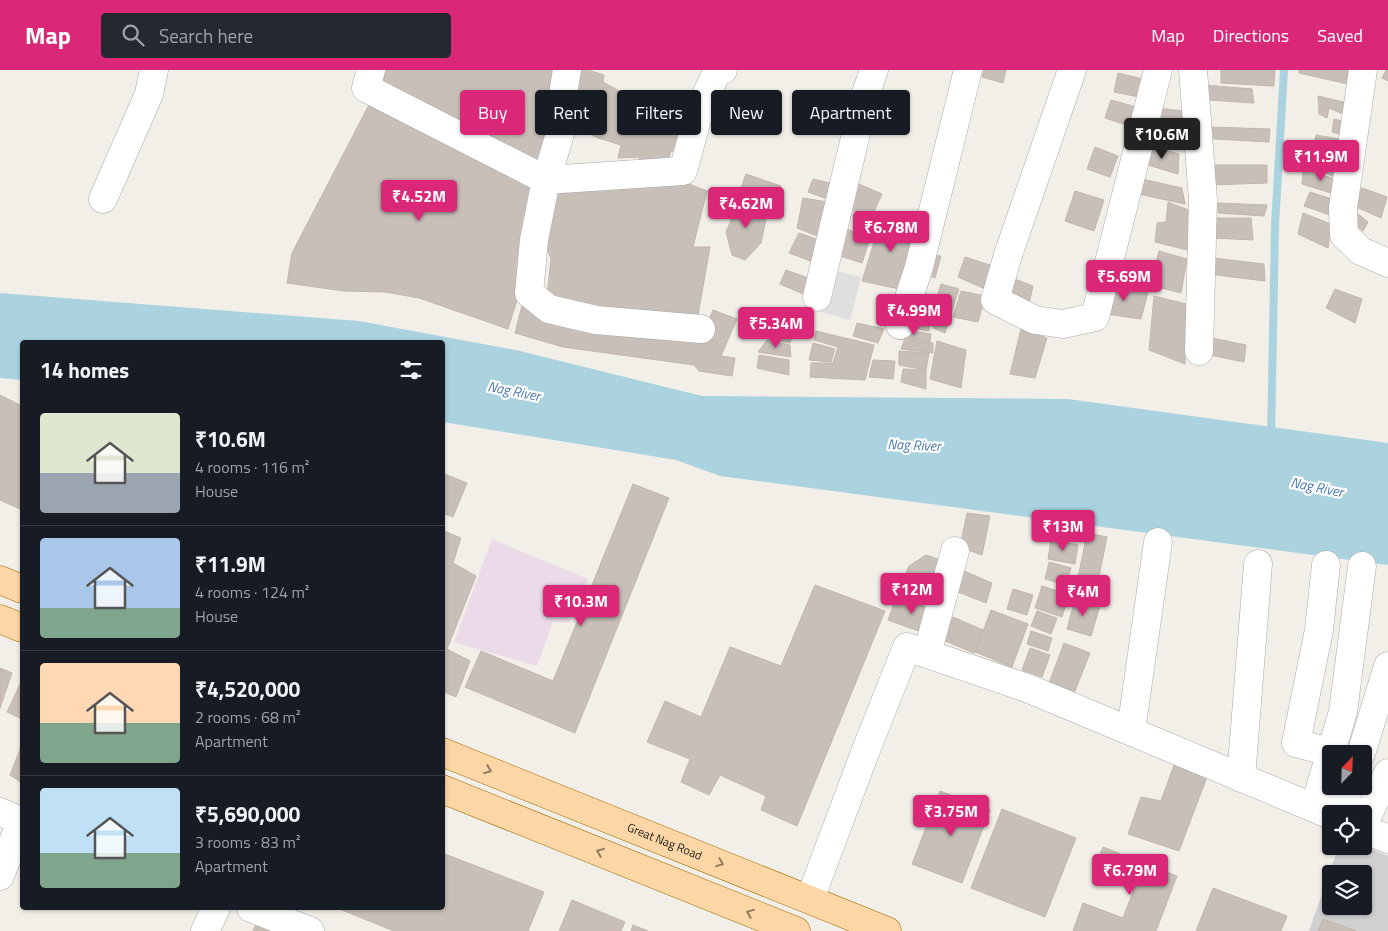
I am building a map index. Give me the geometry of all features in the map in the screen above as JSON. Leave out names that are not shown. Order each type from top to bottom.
[{"type":"main road","points":[[0,580],[20,588]]},
{"type":"main road","points":[[0,619],[20,627]]},
{"type":"main road","name":"Great Nag Road","points":[[445,753],[886,931]]},
{"type":"main road","points":[[445,790],[796,931]]},
{"type":"street","points":[[104,199],[149,94],[154,70]]},
{"type":"street","points":[[371,70],[366,88],[546,180],[683,171],[700,108],[717,72],[723,70]]},
{"type":"street","points":[[567,70],[564,88],[567,111],[546,180],[534,240],[529,292],[549,309],[596,320],[701,329]]},
{"type":"street","points":[[817,297],[865,96],[874,70]]},
{"type":"street","points":[[900,326],[920,267],[968,70]]},
{"type":"street","points":[[1072,70],[1008,255],[995,300],[1035,320],[1063,324],[1095,317],[1158,70]]},
{"type":"street","points":[[1194,70],[1203,200],[1200,351]]},
{"type":"street","points":[[1363,70],[1343,208],[1344,235],[1361,251],[1388,263]]},
{"type":"street","points":[[1131,731],[1158,542]]},
{"type":"street","points":[[927,654],[955,551]]},
{"type":"street","points":[[1241,778],[1258,564]]},
{"type":"street","points":[[1322,750],[1296,743],[1319,630],[1326,565]]},
{"type":"street","points":[[1332,745],[1343,712],[1362,566]]},
{"type":"street","points":[[810,899],[907,646],[1027,688],[1241,778],[1322,810]]},
{"type":"street","points":[[1364,745],[1388,666]]},
{"type":"street","points":[[1372,806],[1388,773]]},
{"type":"street","points":[[1334,805],[1342,795]]},
{"type":"street","points":[[0,812],[20,821]]},
{"type":"street","points":[[0,876],[20,824]]},
{"type":"street","points":[[1372,832],[1388,839]]},
{"type":"street","points":[[205,931],[215,910]]},
{"type":"street","points":[[256,910],[310,931]]},
{"type":"shaded area","points":[[832,270],[861,277],[850,320],[818,311]]},
{"type":"shaded area","points":[[492,539],[588,579],[569,623],[553,622],[537,666],[454,642]]},
{"type":"shaded area","points":[[1372,849],[1388,856],[1388,931],[1309,931],[1322,894],[1322,915],[1372,915],[1372,865],[1332,865],[1336,855],[1372,855]]},
{"type":"water","name":"Nag River","points":[[0,293],[359,321],[516,350],[702,396],[1068,399],[1388,443],[1388,565],[720,476],[676,460],[445,422],[445,340],[20,340],[20,380],[0,378]]},
{"type":"building","points":[[387,70],[551,70],[560,74],[557,90],[535,90],[535,135],[548,135],[542,168],[476,135],[525,135],[525,90],[460,90],[460,127],[377,86]]},
{"type":"building","points":[[576,70],[588,70],[604,75],[603,82],[617,90],[617,135],[683,135],[683,152],[671,151],[667,163],[642,168],[639,157],[618,158],[621,145],[592,135],[607,135],[607,90],[576,90]]},
{"type":"building","points":[[984,70],[1006,70],[1003,83],[982,77]]},
{"type":"building","points":[[1221,70],[1275,70],[1274,86],[1221,83]]},
{"type":"building","points":[[1299,70],[1355,70],[1352,85],[1299,73]]},
{"type":"building","points":[[1386,70],[1388,70],[1388,81],[1382,78]]},
{"type":"building","points":[[1118,73],[1143,79],[1139,97],[1114,92]]},
{"type":"building","points":[[1205,85],[1252,89],[1254,103],[1210,100]]},
{"type":"building","points":[[1318,96],[1351,104],[1350,117],[1329,108],[1327,118],[1319,114]]},
{"type":"building","points":[[372,99],[536,182],[523,281],[508,329],[419,298],[385,292],[344,291],[287,283],[292,253]]},
{"type":"building","points":[[1111,100],[1136,107],[1130,126],[1105,118]]},
{"type":"building","points":[[1155,108],[1185,111],[1185,134],[1152,127]]},
{"type":"building","points":[[1334,119],[1354,124],[1351,138],[1332,132]]},
{"type":"building","points":[[1212,127],[1270,129],[1269,142],[1214,139]]},
{"type":"building","points":[[1316,135],[1346,140],[1346,154],[1314,146]]},
{"type":"building","points":[[1149,146],[1179,154],[1178,174],[1141,163]]},
{"type":"building","points":[[1095,147],[1118,156],[1110,177],[1087,169]]},
{"type":"building","points":[[1312,153],[1346,154],[1340,180],[1318,169]]},
{"type":"building","points":[[1210,165],[1267,165],[1267,183],[1211,185]]},
{"type":"building","points":[[1303,170],[1340,180],[1337,195],[1302,184]]},
{"type":"building","points":[[746,174],[781,186],[774,207],[739,194]]},
{"type":"building","points":[[1138,178],[1182,188],[1185,204],[1134,193]]},
{"type":"building","points":[[676,179],[707,191],[693,247],[710,247],[697,321],[575,308],[547,296],[551,259],[545,243],[551,187]]},
{"type":"building","points":[[813,179],[838,185],[833,201],[808,192]]},
{"type":"building","points":[[854,182],[882,194],[871,218],[844,207]]},
{"type":"building","points":[[1362,188],[1387,197],[1381,218],[1354,206]]},
{"type":"building","points":[[1075,191],[1104,200],[1094,231],[1065,221]]},
{"type":"building","points":[[1310,192],[1335,200],[1330,215],[1304,206]]},
{"type":"building","points":[[803,198],[834,203],[825,239],[797,228]]},
{"type":"building","points":[[740,200],[768,209],[761,243],[745,260],[732,255],[726,232]]},
{"type":"building","points":[[1168,202],[1191,211],[1191,251],[1155,242],[1157,223],[1166,222]]},
{"type":"building","points":[[1218,203],[1267,205],[1264,216],[1218,213]]},
{"type":"building","points":[[1303,213],[1331,224],[1328,248],[1298,234]]},
{"type":"building","points":[[1357,213],[1368,222],[1363,231],[1351,221]]},
{"type":"building","points":[[882,217],[921,227],[899,289],[862,281]]},
{"type":"building","points":[[1210,218],[1251,218],[1253,240],[1213,238]]},
{"type":"building","points":[[844,228],[870,238],[862,263],[834,254]]},
{"type":"building","points":[[799,233],[824,242],[819,264],[789,253]]},
{"type":"building","points":[[1159,251],[1187,259],[1181,293],[1150,285]]},
{"type":"building","points":[[928,255],[941,256],[935,278],[923,272]]},
{"type":"building","points":[[965,257],[996,267],[990,291],[958,277]]},
{"type":"building","points":[[1213,258],[1264,264],[1265,281],[1208,274]]},
{"type":"building","points":[[786,270],[814,280],[808,296],[780,284]]},
{"type":"building","points":[[1007,276],[1033,286],[1027,313],[999,298]]},
{"type":"building","points":[[941,284],[959,289],[945,333],[933,328],[935,323],[930,319]]},
{"type":"building","points":[[1111,284],[1148,292],[1141,319],[1099,313]]},
{"type":"building","points":[[1335,289],[1362,299],[1355,323],[1326,308]]},
{"type":"building","points":[[916,291],[936,297],[930,319],[909,310]]},
{"type":"building","points":[[961,291],[985,296],[978,322],[953,317]]},
{"type":"building","points":[[1154,296],[1186,304],[1185,364],[1149,350]]},
{"type":"building","points":[[524,298],[701,337],[713,310],[737,319],[721,356],[735,358],[732,376],[699,371],[694,365],[563,347],[515,333]]},
{"type":"building","points":[[775,310],[794,317],[793,328],[771,321]]},
{"type":"building","points":[[907,315],[930,319],[929,331],[903,327]]},
{"type":"building","points":[[766,321],[794,330],[790,343],[760,337]]},
{"type":"building","points":[[857,323],[884,329],[878,343],[853,336]]},
{"type":"building","points":[[902,329],[931,334],[930,342],[897,339]]},
{"type":"building","points":[[1021,329],[1047,338],[1035,378],[1010,374]]},
{"type":"building","points":[[816,331],[874,345],[865,380],[810,377],[811,363],[833,363],[838,347],[814,340]]},
{"type":"building","points":[[1212,338],[1246,345],[1244,362],[1210,355]]},
{"type":"building","points":[[767,340],[790,345],[791,357],[758,352]]},
{"type":"building","points":[[904,341],[933,343],[933,353],[901,349]]},
{"type":"building","points":[[937,341],[966,350],[961,388],[930,379]]},
{"type":"building","points":[[813,343],[835,349],[831,362],[809,360]]},
{"type":"building","points":[[899,351],[929,353],[926,370],[899,365]]},
{"type":"building","points":[[759,355],[789,360],[789,375],[757,368]]},
{"type":"building","points":[[873,360],[895,361],[893,379],[869,377]]},
{"type":"building","points":[[903,369],[926,370],[926,389],[901,382]]},
{"type":"building","points":[[0,395],[20,405],[20,509],[0,500]]},
{"type":"building","points":[[445,474],[467,483],[453,517],[445,514]]},
{"type":"building","points":[[633,484],[669,498],[575,733],[465,687],[481,651],[553,681]]},
{"type":"building","points":[[967,513],[990,516],[982,555],[960,547]]},
{"type":"building","points":[[1058,517],[1081,523],[1076,542],[1053,536]]},
{"type":"building","points":[[445,531],[461,538],[453,563],[476,576],[447,649],[470,661],[456,697],[445,692]]},
{"type":"building","points":[[1087,533],[1107,537],[1095,597],[1075,593]]},
{"type":"building","points":[[1051,540],[1078,545],[1075,564],[1048,559]]},
{"type":"building","points":[[926,555],[949,563],[937,607],[899,590],[909,566]]},
{"type":"building","points":[[1049,562],[1071,568],[1066,585],[1045,579]]},
{"type":"building","points":[[957,568],[992,583],[986,603],[953,590]]},
{"type":"building","points":[[815,585],[885,611],[797,826],[761,810],[766,796],[720,775],[709,795],[681,782],[690,759],[647,742],[665,701],[701,717],[730,647],[781,666]]},
{"type":"building","points":[[1042,586],[1069,595],[1062,617],[1035,608]]},
{"type":"building","points":[[1013,589],[1033,595],[1027,615],[1007,609]]},
{"type":"building","points":[[897,596],[938,612],[927,634],[888,620]]},
{"type":"building","points":[[1075,599],[1100,606],[1091,636],[1067,629]]},
{"type":"building","points":[[991,610],[1028,624],[1012,667],[975,652]]},
{"type":"building","points":[[1037,611],[1057,618],[1051,634],[1031,626]]},
{"type":"building","points":[[953,617],[983,630],[974,653],[943,640]]},
{"type":"building","points":[[1031,631],[1052,638],[1048,651],[1027,644]]},
{"type":"building","points":[[1064,643],[1090,653],[1073,696],[1048,686]]},
{"type":"building","points":[[1030,648],[1050,655],[1042,677],[1022,670]]},
{"type":"building","points":[[0,668],[12,673],[0,708]]},
{"type":"building","points":[[20,684],[20,718],[7,712]]},
{"type":"building","points":[[20,749],[20,782],[10,775]]},
{"type":"building","points":[[1174,765],[1207,777],[1179,851],[1128,834],[1141,797],[1161,801]]},
{"type":"building","points":[[940,791],[990,810],[962,883],[912,864]]},
{"type":"building","points":[[1002,809],[1076,838],[1045,917],[971,888]]},
{"type":"building","points":[[1103,847],[1177,876],[1156,931],[1073,931],[1083,903],[1123,918],[1136,884],[1095,868]]},
{"type":"building","points":[[445,854],[544,892],[528,931],[394,931],[342,910],[445,910]]},
{"type":"building","points":[[1213,888],[1287,916],[1281,931],[1196,931]]},
{"type":"building","points":[[572,900],[625,922],[621,931],[559,931]]},
{"type":"building","points":[[1323,919],[1356,931],[1318,931]]},
{"type":"building","points":[[258,920],[285,931],[253,931]]},
{"type":"building","points":[[633,925],[648,931],[631,931]]},
{"type":"waterway","points":[[1271,438],[1275,225],[1284,70]]}]
